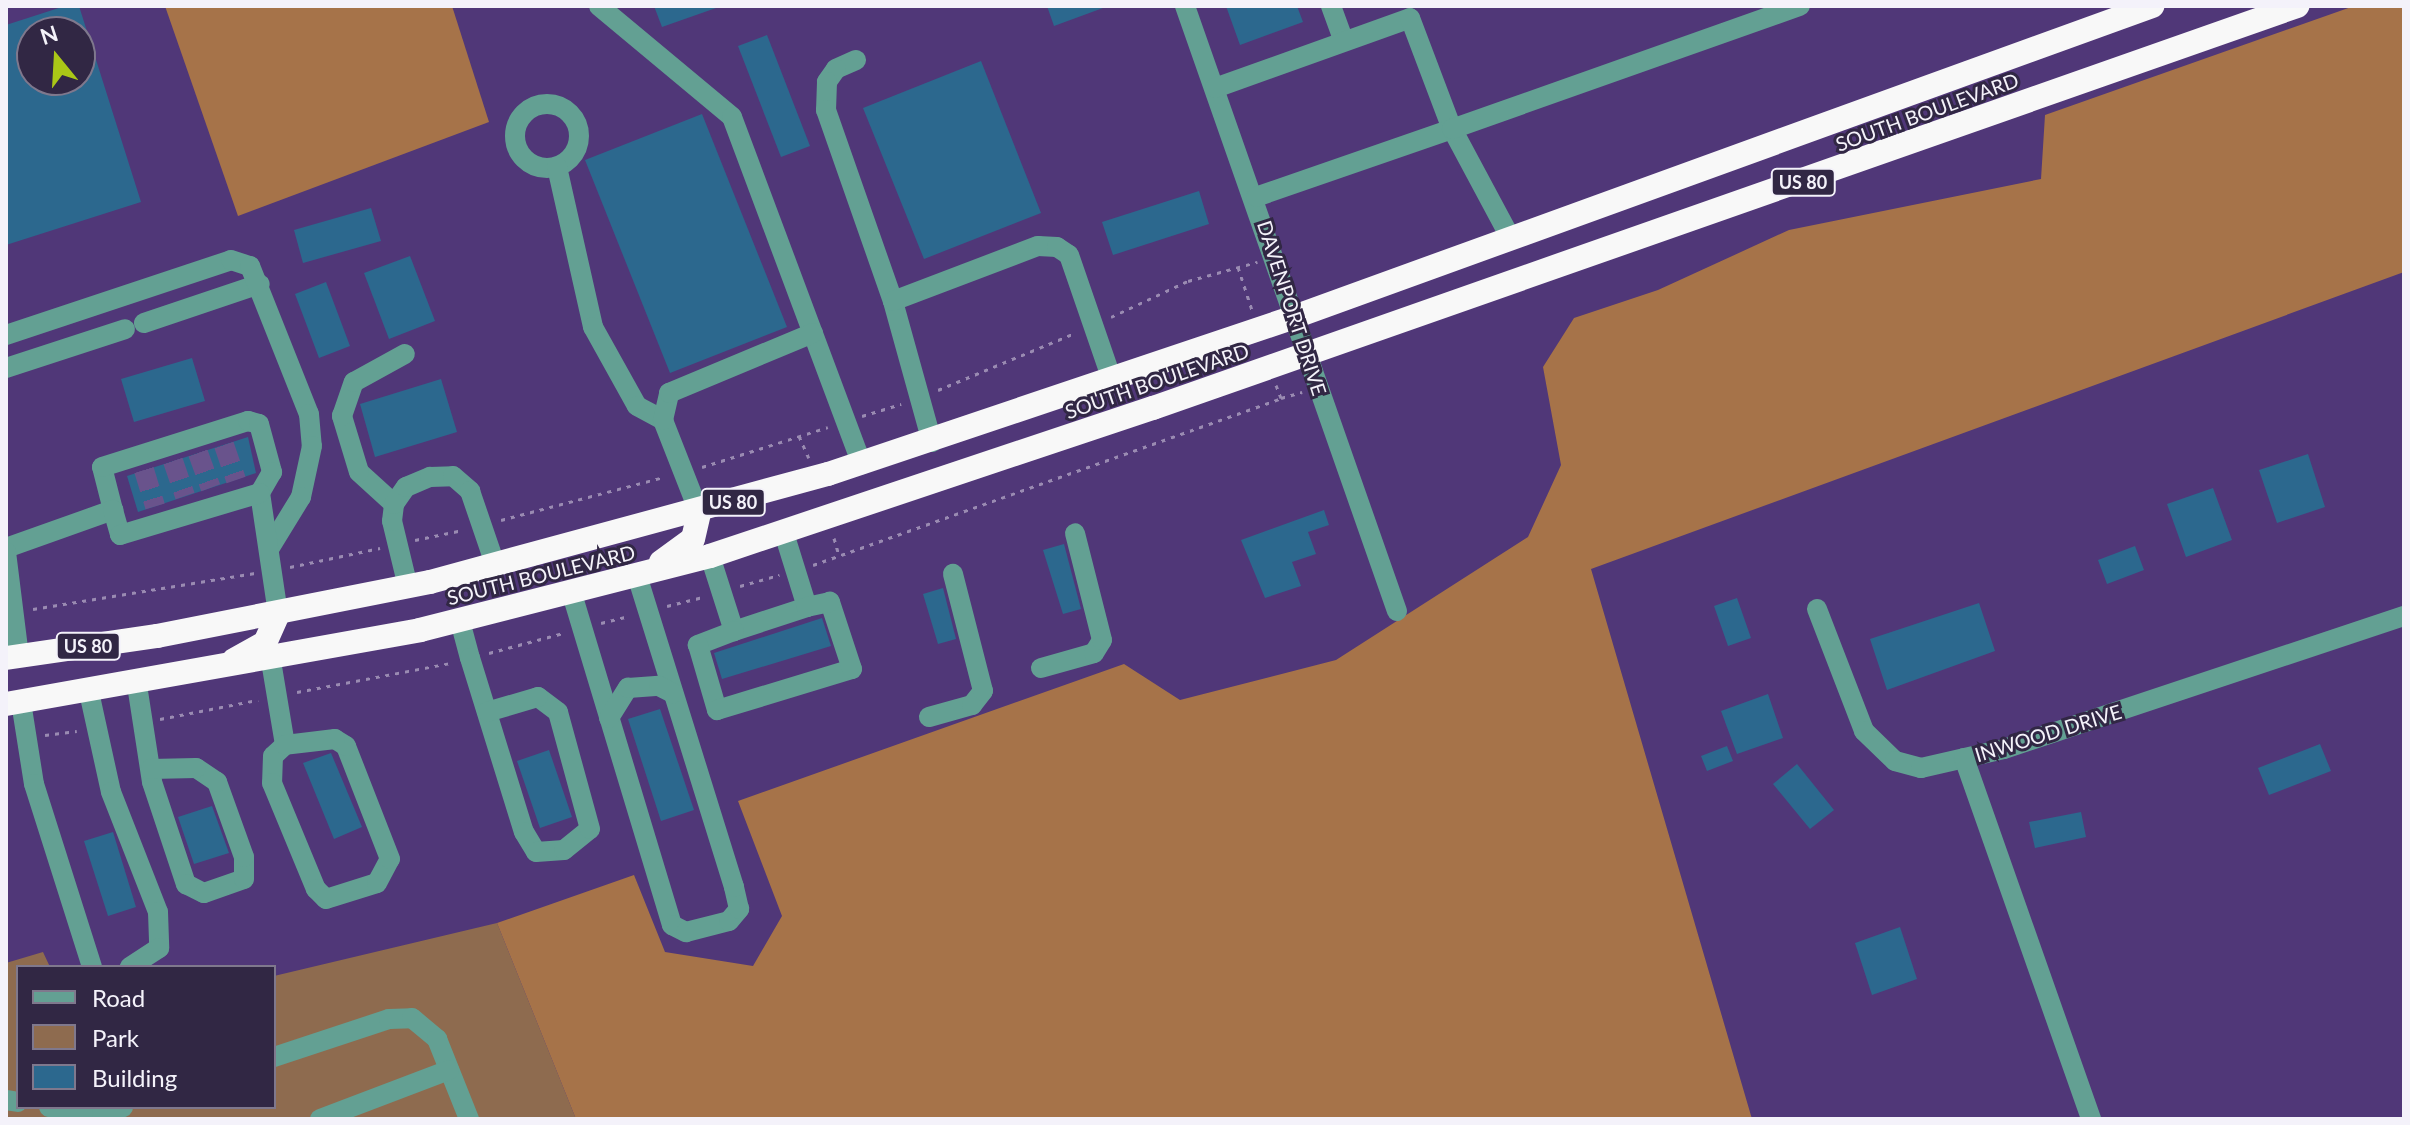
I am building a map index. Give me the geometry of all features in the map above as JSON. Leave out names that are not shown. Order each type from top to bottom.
[{"type":"highway","name":"SOUTH BOULEVARD","points":[[10,658],[278,614],[496,567],[862,464],[1294,317],[2152,6]]},
{"type":"highway","name":"SOUTH BOULEVARD","points":[[14,703],[271,661],[460,621],[710,556],[1153,408],[2297,6]]},
{"type":"highway","points":[[1153,408],[1221,376],[1230,359],[1212,345]]},
{"type":"highway","points":[[599,586],[681,551],[700,526],[699,512]]},
{"type":"highway","points":[[202,673],[265,643],[278,614]]},
{"type":"street","points":[[599,6],[732,117],[862,464]]},
{"type":"street","name":"DAVENPORT DRIVE","points":[[1185,6],[1256,197],[1294,317],[1397,611]]},
{"type":"street","points":[[1331,6],[1344,41]]},
{"type":"street","points":[[1256,197],[1800,6]]},
{"type":"street","points":[[1215,88],[1344,41],[1408,12],[1452,129],[1510,237]]},
{"type":"street","points":[[856,60],[836,69],[827,82],[826,110],[893,301],[932,442]]},
{"type":"street","points":[[557,167],[593,327],[637,406],[663,420]]},
{"type":"street","points":[[893,301],[1038,246],[1057,247],[1069,255],[1112,380]]},
{"type":"street","points":[[6,335],[231,260],[250,266],[260,284],[309,414],[312,446],[301,497],[269,549]]},
{"type":"street","points":[[6,368],[260,284]]},
{"type":"street","points":[[699,512],[663,420],[669,393],[813,333]]},
{"type":"street","points":[[394,504],[359,472],[342,416],[354,382],[405,354]]},
{"type":"street","points":[[259,424],[272,472],[251,497],[214,497],[158,515],[120,535],[102,467],[142,462],[259,424]]},
{"type":"street","points":[[408,587],[396,544],[394,504],[406,487],[453,476],[470,491],[484,524],[496,567]]},
{"type":"street","points":[[236,480],[251,497],[269,549],[278,614]]},
{"type":"street","points":[[10,658],[14,612],[6,550],[113,510]]},
{"type":"street","points":[[784,533],[807,607]]},
{"type":"street","points":[[1041,668],[1094,653],[1102,640],[1075,533]]},
{"type":"street","points":[[710,556],[734,631]]},
{"type":"street","points":[[929,717],[972,705],[983,691],[953,574]]},
{"type":"street","points":[[572,594],[672,925],[686,932],[729,921],[739,909],[734,887],[637,576]]},
{"type":"street","points":[[830,602],[852,669],[717,710],[698,645],[734,631],[830,602]]},
{"type":"street","points":[[1817,609],[1851,703],[1876,748],[1921,768],[1964,758]]},
{"type":"street","name":"INWOOD DRIVE","points":[[2091,1119],[1964,758],[2404,616]]},
{"type":"street","points":[[460,621],[487,712],[536,852],[564,850],[590,829],[558,712],[538,697],[487,712]]},
{"type":"street","points":[[271,661],[285,745]]},
{"type":"street","points":[[137,685],[151,769],[164,830],[186,884],[204,893],[244,879],[244,857],[217,782],[196,768],[151,769]]},
{"type":"street","points":[[609,718],[628,688],[659,686],[673,693]]},
{"type":"street","points":[[89,692],[107,778],[158,912],[159,948],[133,965]]},
{"type":"street","points":[[14,703],[81,945],[91,965]]},
{"type":"street","points":[[335,739],[346,746],[390,859],[377,883],[326,899],[316,889],[272,783],[273,756],[285,745],[335,739]]},
{"type":"street","points":[[276,1056],[389,1019],[412,1018],[437,1039],[469,1119]]},
{"type":"street","points":[[320,1119],[449,1070]]},
{"type":"street","points":[[64,1109],[102,1114],[117,1109]]},
{"type":"path","points":[[14,612],[271,570],[396,544],[684,472],[921,397],[1092,326],[1188,281],[1275,257]]},
{"type":"green space","points":[[497,923],[576,1119],[6,1119],[6,963],[43,952],[49,965],[16,965],[16,1109],[276,1109],[276,976]]},
{"type":"shaded area","points":[[165,6],[452,6],[489,122],[238,216]]},
{"type":"shaded area","points":[[2354,6],[2404,6],[2404,272],[1591,569],[1752,1119],[576,1119],[497,923],[634,875],[665,952],[753,966],[782,916],[738,801],[1124,664],[1180,700],[1336,660],[1528,537],[1561,465],[1543,367],[1574,318],[1658,290],[1789,230],[2041,179],[2045,115]]},
{"type":"building","points":[[65,6],[79,6],[82,16],[34,16]]},
{"type":"building","points":[[654,6],[716,6],[716,8],[662,27]]},
{"type":"building","points":[[1047,6],[1102,6],[1103,8],[1054,26]]},
{"type":"building","points":[[1226,6],[1297,6],[1303,22],[1240,45]]},
{"type":"building","points":[[16,22],[16,96],[96,96],[96,60],[141,202],[6,245],[6,25]]},
{"type":"building","points":[[767,35],[810,146],[781,157],[738,46]]},
{"type":"building","points":[[981,61],[1041,213],[924,259],[863,108]]},
{"type":"building","points":[[702,114],[787,327],[670,373],[585,160]]},
{"type":"building","points":[[1199,191],[1209,224],[1113,255],[1102,222]]},
{"type":"building","points":[[371,208],[381,241],[303,263],[294,230]]},
{"type":"building","points":[[410,256],[435,321],[389,339],[364,273]]},
{"type":"building","points":[[326,282],[350,346],[319,358],[295,294]]},
{"type":"building","points":[[192,358],[205,401],[134,422],[121,379]]},
{"type":"building","points":[[441,379],[457,432],[375,457],[360,404]]},
{"type":"building","points":[[248,437],[256,473],[138,512],[127,476]]},
{"type":"building","points":[[2308,454],[2325,507],[2277,523],[2259,470]]},
{"type":"building","points":[[2213,488],[2232,540],[2186,557],[2167,504]]},
{"type":"building","points":[[1324,510],[1329,525],[1308,532],[1316,554],[1292,562],[1301,586],[1265,598],[1241,540]]},
{"type":"building","points":[[1064,544],[1081,609],[1063,614],[1043,550]]},
{"type":"building","points":[[2135,546],[2144,570],[2107,584],[2098,560]]},
{"type":"building","points":[[943,588],[956,639],[938,644],[923,594]]},
{"type":"building","points":[[1737,598],[1751,638],[1728,646],[1714,606]]},
{"type":"building","points":[[1979,603],[1995,651],[1887,690],[1870,639]]},
{"type":"building","points":[[822,618],[831,646],[722,679],[714,653]]},
{"type":"building","points":[[1768,694],[1783,738],[1737,754],[1721,711]]},
{"type":"building","points":[[660,709],[694,810],[661,821],[628,719]]},
{"type":"building","points":[[2320,744],[2331,771],[2269,795],[2258,768]]},
{"type":"building","points":[[1727,746],[1733,761],[1707,771],[1701,756]]},
{"type":"building","points":[[549,750],[572,817],[540,828],[517,761]]},
{"type":"building","points":[[331,753],[362,827],[334,839],[303,763]]},
{"type":"building","points":[[1797,764],[1834,810],[1810,829],[1773,784]]},
{"type":"building","points":[[212,806],[229,853],[194,864],[178,817]]},
{"type":"building","points":[[2081,812],[2086,837],[2035,848],[2029,822]]},
{"type":"building","points":[[113,832],[136,907],[108,916],[84,841]]},
{"type":"building","points":[[1900,927],[1917,979],[1872,995],[1855,943]]},
{"type":"tunnel","points":[[224,445],[236,480]]},
{"type":"tunnel","points":[[198,453],[211,488]]},
{"type":"tunnel","points":[[173,461],[185,496]]},
{"type":"tunnel","points":[[144,470],[155,506]]}]
